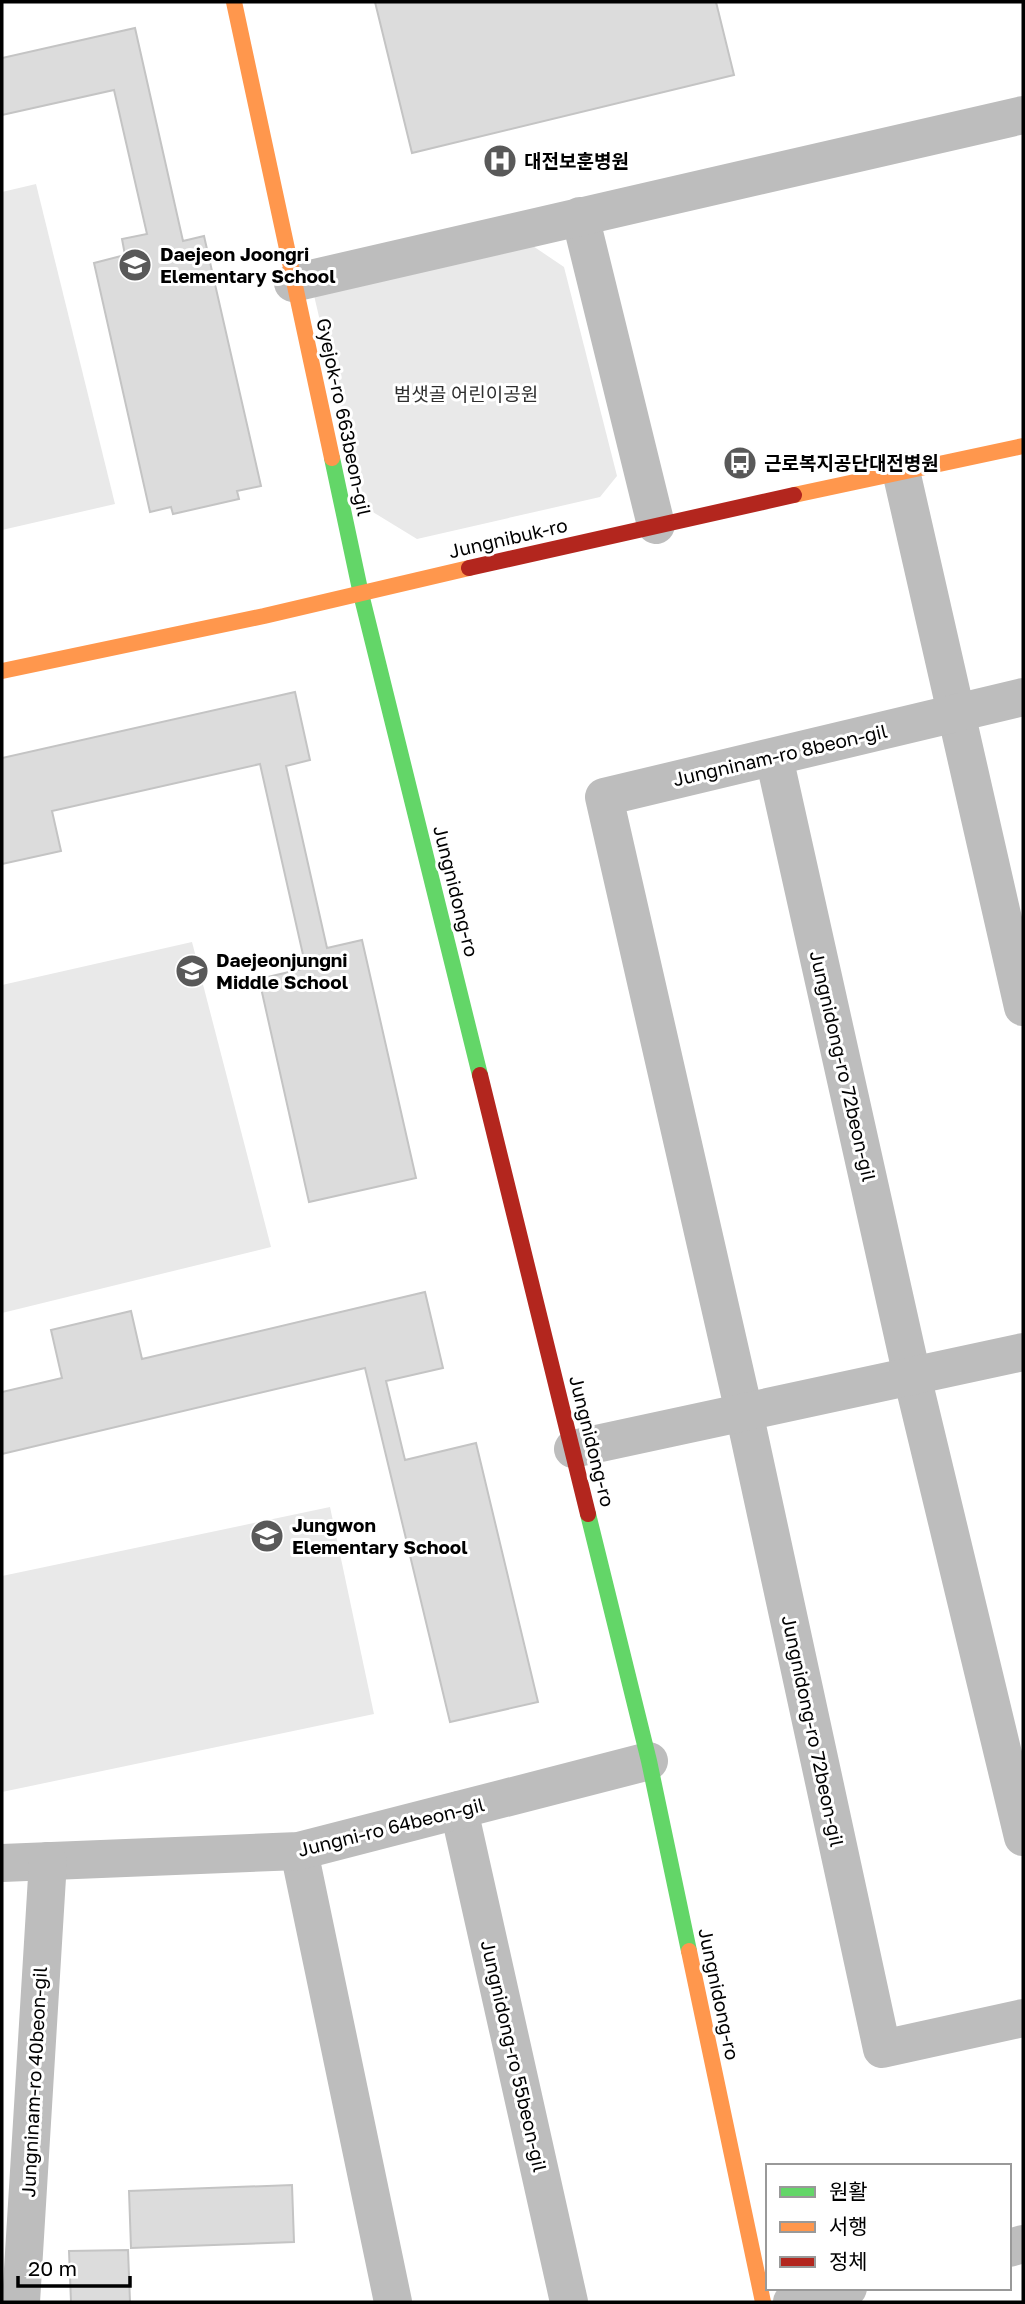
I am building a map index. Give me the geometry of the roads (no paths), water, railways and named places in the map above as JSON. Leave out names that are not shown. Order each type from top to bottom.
[{"type":"street","name":"Gyejok-ro 663beon-gil","points":[[234,2],[361,594]]},
{"type":"street","points":[[293,283],[1023,115]]},
{"type":"street","points":[[580,216],[656,525]]},
{"type":"street","name":"Jungnibuk-ro","points":[[2,671],[1023,446]]},
{"type":"street","points":[[901,471],[1023,1007]]},
{"type":"street","name":"Jungnidong-ro","points":[[361,594],[649,1761],[763,2302]]},
{"type":"street","name":"Jungninam-ro 8beon-gil","points":[[604,797],[1023,697]]},
{"type":"street","name":"Jungnidong-ro 72beon-gil","points":[[774,757],[912,1376],[1023,1837]]},
{"type":"street","name":"Jungnidong-ro 72beon-gil","points":[[604,797],[744,1412],[882,2049],[1023,2018]]},
{"type":"street","points":[[573,1449],[1023,1352]]},
{"type":"street","name":"Jungni-ro 64beon-gil","points":[[2,1863],[299,1852],[649,1761]]},
{"type":"street","name":"Jungnidong-ro 55beon-gil","points":[[459,1810],[569,2302]]},
{"type":"street","points":[[299,1852],[393,2302]]},
{"type":"street","name":"Jungninam-ro 40beon-gil","points":[[21,2302],[48,1861]]},
{"type":"street","points":[[792,2302],[840,2290]]},
{"type":"place","name":"대전보훈병원","points":[[500,161]]},
{"type":"place","name":"Daejeon Joongri Elementary School","points":[[135,265]]},
{"type":"place","name":"근로복지공단대전병원","points":[[740,463]]},
{"type":"place","name":"Daejeonjungni Middle School","points":[[192,971]]},
{"type":"place","name":"Jungwon Elementary School","points":[[267,1536]]},
{"type":"park label","name":"범샛골 어린이공원","points":[[466,394]]}]
